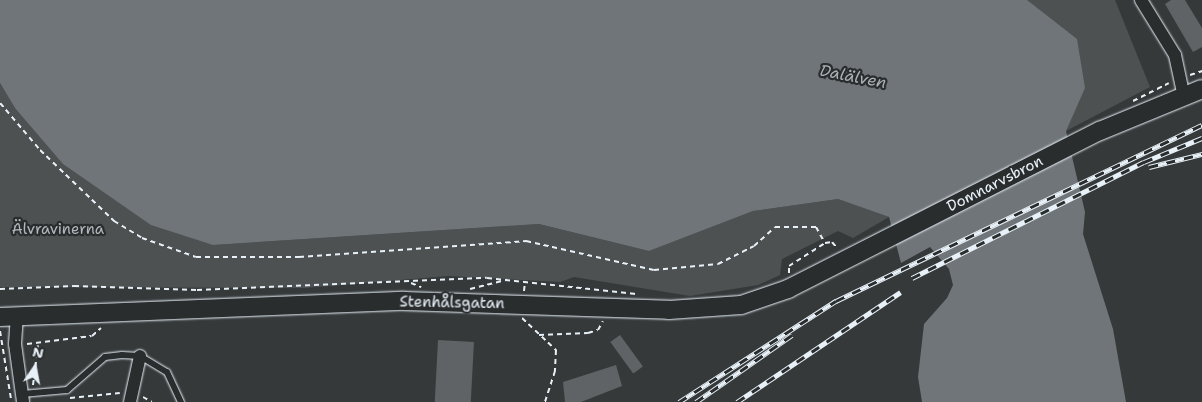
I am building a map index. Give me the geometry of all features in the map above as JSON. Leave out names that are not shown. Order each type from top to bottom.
[{"type":"street","points":[[1141,0],[1175,55],[1183,94],[1202,89]]},
{"type":"street","name":"Domnarvsbron","points":[[890,237],[1100,132],[1183,94]]},
{"type":"street","name":"Stenhålsgatan","points":[[9,316],[404,302],[669,310],[741,306],[788,289],[890,237]]},
{"type":"street","points":[[9,316],[24,398]]},
{"type":"street","points":[[132,397],[140,356]]},
{"type":"lane","points":[[24,398],[67,390],[106,357],[140,356],[167,372],[181,402]]},
{"type":"path","points":[[0,103],[40,150],[114,221],[142,238],[196,257],[299,257],[526,241],[654,270],[718,264],[754,246],[775,227],[816,227],[825,243]]},
{"type":"path","points":[[789,273],[789,266],[825,243],[832,242],[839,250]]},
{"type":"path","points":[[830,254],[847,246]]},
{"type":"path","points":[[782,277],[797,269]]},
{"type":"path","points":[[461,291],[510,280]]},
{"type":"path","points":[[0,290],[74,286],[197,290],[510,280],[638,294]]},
{"type":"path","points":[[524,294],[525,281]]},
{"type":"path","points":[[409,282],[427,290]]},
{"type":"path","points":[[522,318],[556,350],[558,360],[544,402]]},
{"type":"path","points":[[539,334],[588,333],[598,330],[604,320],[598,320]]},
{"type":"path","points":[[0,326],[8,396],[24,398],[38,345]]},
{"type":"path","points":[[1,343],[38,345],[92,336],[103,326]]},
{"type":"path","points":[[64,399],[132,397],[152,402]]},
{"type":"green space","points":[[1024,0],[1115,0],[1150,87],[1066,131]]},
{"type":"green space","name":"Älvravinerna","points":[[0,83],[15,108],[213,245],[539,224],[649,251],[753,211],[838,199],[889,217],[853,238],[838,231],[782,259],[780,275],[758,285],[690,296],[574,277],[560,282],[448,276],[305,288],[0,287]]},
{"type":"water","name":"Dalälven","points":[[0,0],[1027,0],[1077,39],[1085,88],[1066,131],[1085,212],[1083,234],[1113,329],[1126,402],[922,402],[918,377],[924,324],[947,298],[953,285],[949,269],[930,247],[901,263],[889,217],[838,199],[753,211],[649,251],[539,224],[213,245],[151,225],[63,164],[15,108],[0,83]]},
{"type":"building","points":[[1171,0],[1185,0],[1202,28],[1202,47],[1193,52],[1165,4]]},
{"type":"building","points":[[620,335],[643,367],[633,374],[610,342]]},
{"type":"building","points":[[438,340],[474,342],[471,402],[435,402]]},
{"type":"building","points":[[616,365],[622,386],[581,402],[565,402],[563,382]]},
{"type":"railway","points":[[679,402],[836,301],[1202,125]]},
{"type":"railway","points":[[912,278],[1144,162],[1202,138]]},
{"type":"railway","points":[[1149,167],[1202,154]]},
{"type":"railway","points":[[737,402],[901,292]]},
{"type":"railway","points":[[696,402],[792,335]]}]
